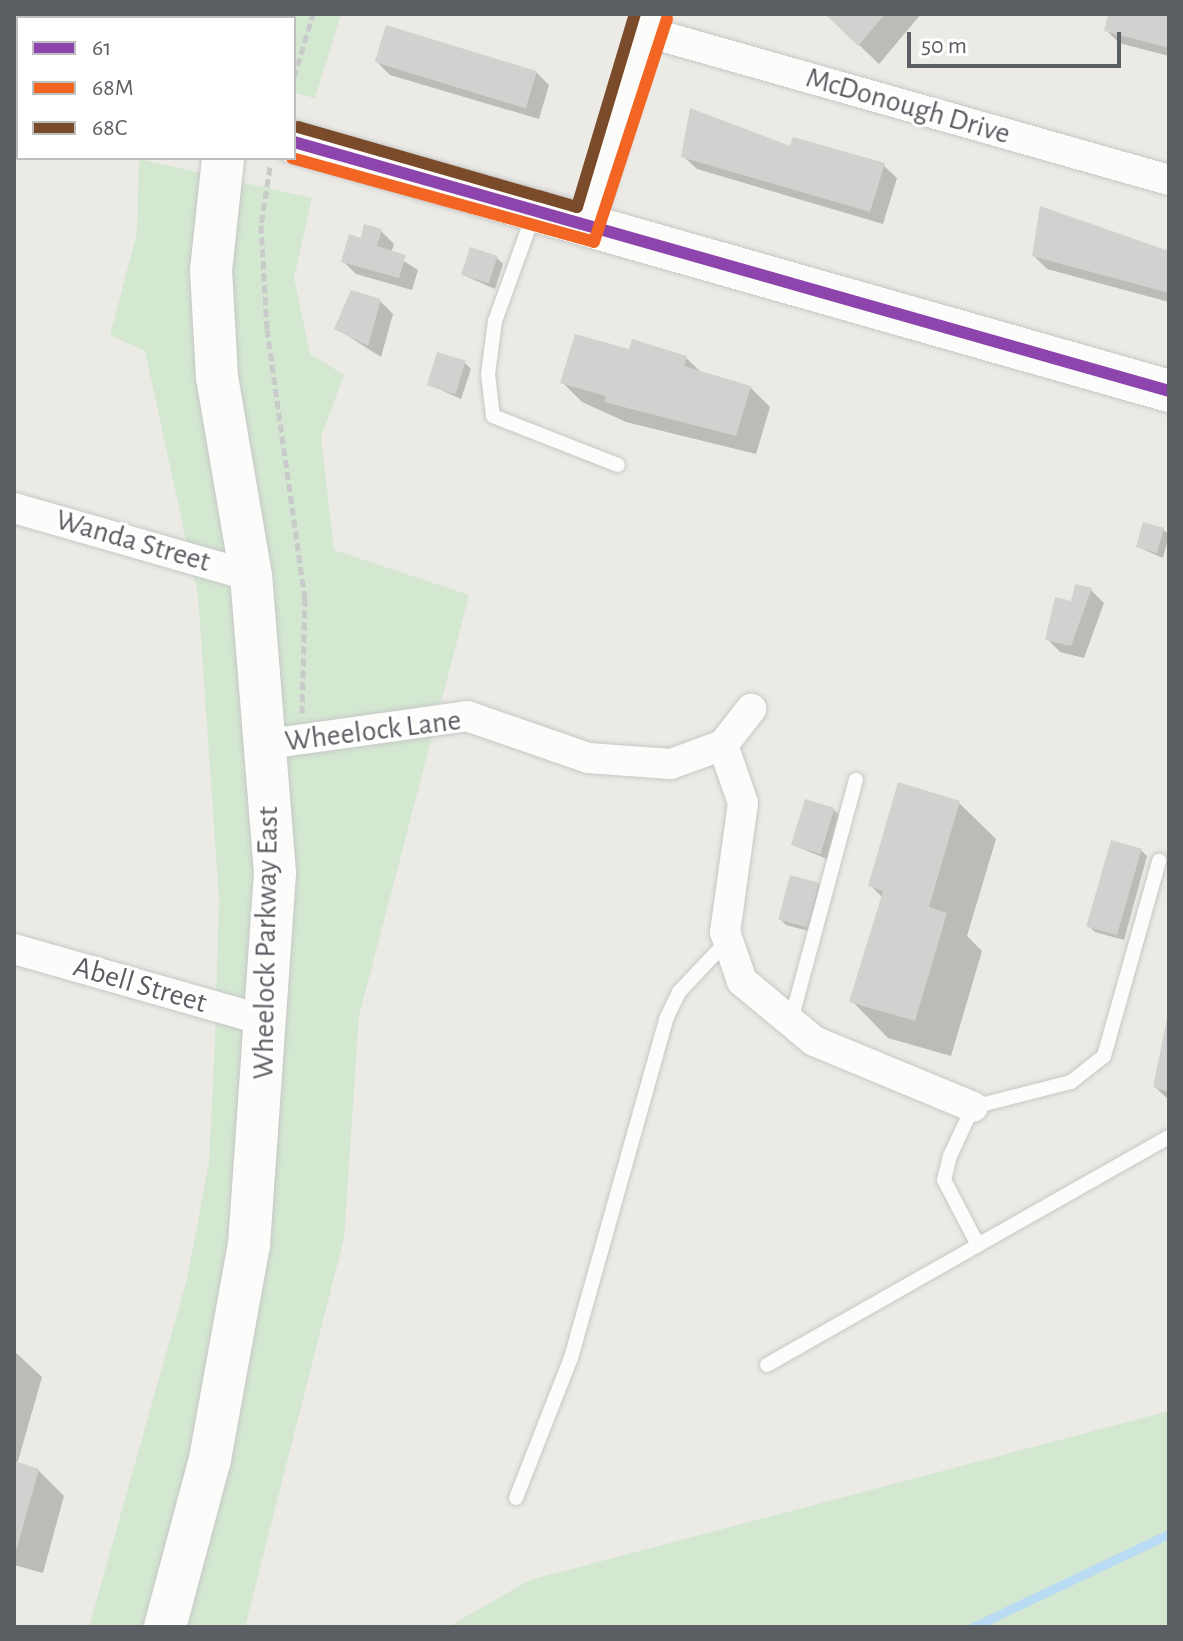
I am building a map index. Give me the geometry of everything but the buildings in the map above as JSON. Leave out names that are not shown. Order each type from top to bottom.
[{"type":"street","name":"McDonough Drive","points":[[650,23],[1169,180]]},
{"type":"street","points":[[588,227],[650,23]]},
{"type":"street","name":"Wheelock Parkway East","points":[[165,1627],[231,1358],[259,1156],[275,873],[286,741],[251,576],[217,377],[211,271],[223,160]]},
{"type":"street","points":[[291,160],[534,211],[1169,391]]},
{"type":"street","name":"Wanda Street","points":[[14,508],[251,576]]},
{"type":"street","points":[[751,709],[723,745],[743,803],[727,941],[742,981],[790,1024],[845,1057],[973,1107]]},
{"type":"street","name":"Wheelock Lane","points":[[286,741],[467,716],[629,766],[671,764],[723,745]]},
{"type":"street","name":"Abell Street","points":[[14,949],[267,1021]]},
{"type":"lane","points":[[534,211],[495,321],[488,374],[493,416],[618,465]]},
{"type":"lane","points":[[790,1024],[856,780]]},
{"type":"lane","points":[[978,1245],[944,1180],[973,1107],[1071,1082],[1104,1056],[1159,861]]},
{"type":"lane","points":[[516,1498],[571,1358],[666,1019],[679,992],[727,941]]},
{"type":"lane","points":[[767,1365],[1169,1137]]},
{"type":"path","points":[[296,70],[313,14]]},
{"type":"path","points":[[280,160],[261,225],[267,329],[305,598],[286,741]]},
{"type":"green space","points":[[190,14],[341,14],[315,98],[296,93],[296,16]]},
{"type":"green space","points":[[139,160],[312,198],[294,278],[310,354],[344,375],[321,437],[334,550],[469,595],[359,1016],[344,1238],[245,1627],[89,1627],[187,1279],[209,1163],[215,1041],[219,899],[198,595],[145,351],[110,335],[137,233]]},
{"type":"green space","points":[[1169,1411],[1169,1627],[448,1627],[530,1580]]},
{"type":"waterway","points":[[973,1627],[1169,1534]]},
{"type":"transit line","name":"68C","points":[[298,127],[577,207],[635,14]]},
{"type":"transit line","name":"68M","points":[[296,159],[594,242],[667,19]]},
{"type":"transit line","name":"61","points":[[296,143],[1169,391]]}]
